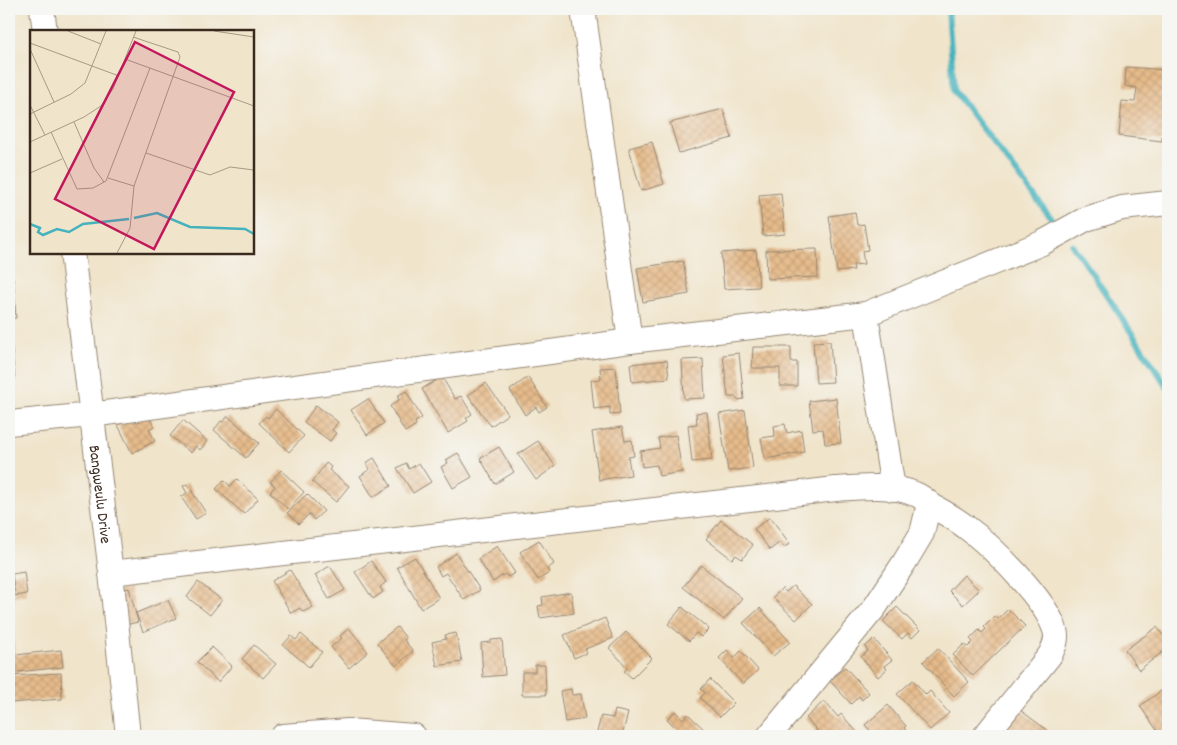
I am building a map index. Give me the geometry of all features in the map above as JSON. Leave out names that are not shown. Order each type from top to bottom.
[{"type":"street","points":[[42,9],[45,30]]},
{"type":"street","points":[[583,9],[630,341]]},
{"type":"street","points":[[9,423],[91,415],[630,341],[866,314],[1042,243],[1086,219],[1122,208],[1168,203]]},
{"type":"street","name":"Bangweulu Drive","points":[[72,254],[111,573],[128,736]]},
{"type":"street","points":[[866,314],[893,489]]},
{"type":"street","points":[[111,573],[836,489],[866,487],[893,489],[916,494],[966,526],[997,553],[1039,600],[1050,616],[1056,632],[1056,643],[1050,656],[985,736]]},
{"type":"street","points":[[769,736],[875,607],[922,533],[929,504]]},
{"type":"street","points":[[282,736],[348,731],[414,736]]},
{"type":"building","points":[[1126,67],[1168,70],[1165,111],[1168,111],[1168,137],[1162,136],[1162,141],[1119,136],[1122,101],[1135,102],[1137,88],[1125,86]]},
{"type":"building","points":[[723,109],[732,138],[679,153],[670,123]]},
{"type":"building","points":[[652,142],[664,184],[641,191],[629,148]]},
{"type":"building","points":[[781,193],[785,234],[763,236],[759,195]]},
{"type":"building","points":[[855,212],[857,225],[864,224],[868,250],[862,251],[864,264],[853,265],[854,270],[837,272],[829,216]]},
{"type":"building","points":[[9,215],[14,240],[9,241]]},
{"type":"building","points":[[817,249],[818,277],[767,279],[766,250]]},
{"type":"building","points":[[756,250],[759,287],[724,289],[721,253]]},
{"type":"building","points":[[683,261],[689,294],[643,302],[637,268]]},
{"type":"building","points":[[13,278],[16,318],[9,319],[9,279]]},
{"type":"building","points":[[9,340],[11,340],[15,379],[9,379]]},
{"type":"building","points":[[830,341],[833,382],[816,383],[813,342]]},
{"type":"building","points":[[753,347],[791,347],[791,362],[797,362],[797,386],[780,386],[780,368],[752,368]]},
{"type":"building","points":[[739,353],[744,399],[737,400],[736,397],[728,397],[723,355]]},
{"type":"building","points":[[703,359],[705,398],[684,399],[682,360]]},
{"type":"building","points":[[667,360],[669,378],[632,382],[630,364]]},
{"type":"building","points":[[616,367],[620,414],[610,415],[610,407],[594,409],[591,380],[601,379],[600,368]]},
{"type":"building","points":[[442,377],[455,399],[461,396],[472,414],[466,418],[468,421],[448,433],[422,389]]},
{"type":"building","points":[[528,377],[547,407],[539,412],[536,407],[525,415],[510,390]]},
{"type":"building","points":[[486,383],[508,414],[491,426],[468,395]]},
{"type":"building","points":[[406,391],[422,418],[415,422],[416,425],[405,432],[390,406],[399,400],[397,396]]},
{"type":"building","points":[[836,398],[841,443],[825,444],[823,429],[813,430],[809,401]]},
{"type":"building","points":[[368,399],[384,423],[367,435],[351,410]]},
{"type":"building","points":[[316,405],[338,422],[332,430],[336,433],[330,441],[304,422]]},
{"type":"building","points":[[276,409],[304,436],[289,452],[259,423],[266,416],[268,418]]},
{"type":"building","points":[[745,410],[753,468],[728,471],[719,414]]},
{"type":"building","points":[[146,411],[154,426],[149,429],[155,441],[132,453],[118,425]]},
{"type":"building","points":[[707,412],[712,460],[692,462],[688,425],[697,424],[696,413]]},
{"type":"building","points":[[228,416],[259,443],[246,458],[214,430]]},
{"type":"building","points":[[183,420],[207,441],[200,450],[196,446],[191,453],[170,436]]},
{"type":"building","points":[[785,424],[787,433],[801,430],[804,452],[765,459],[761,438],[775,436],[774,426]]},
{"type":"building","points":[[622,427],[625,441],[632,440],[634,456],[628,457],[631,475],[599,480],[592,432]]},
{"type":"building","points":[[676,435],[682,472],[659,476],[657,465],[642,467],[640,451],[660,448],[658,438]]},
{"type":"building","points":[[538,441],[555,466],[536,480],[518,454]]},
{"type":"building","points":[[499,447],[514,472],[495,484],[480,458]]},
{"type":"building","points":[[458,453],[472,477],[453,488],[441,467],[448,463],[446,460]]},
{"type":"building","points":[[374,458],[391,486],[373,497],[360,476],[370,469],[366,463]]},
{"type":"building","points":[[326,463],[331,467],[329,470],[349,486],[336,502],[312,482]]},
{"type":"building","points":[[406,463],[409,469],[419,463],[431,482],[413,493],[397,468]]},
{"type":"building","points":[[281,470],[304,492],[288,509],[270,492],[275,486],[270,482]]},
{"type":"building","points":[[237,479],[258,499],[244,514],[216,489],[224,480],[230,486]]},
{"type":"building","points":[[187,484],[206,513],[196,519],[181,497],[187,493],[183,486]]},
{"type":"building","points":[[307,494],[324,511],[314,520],[309,514],[299,524],[287,513]]},
{"type":"building","points":[[770,517],[790,544],[784,547],[780,542],[770,550],[754,529]]},
{"type":"building","points":[[721,520],[753,545],[742,559],[736,555],[732,559],[706,539]]},
{"type":"building","points":[[539,540],[554,564],[547,569],[549,573],[538,580],[520,552]]},
{"type":"building","points":[[497,546],[515,573],[508,577],[505,574],[493,582],[478,559]]},
{"type":"building","points":[[456,553],[480,590],[464,600],[446,573],[441,576],[436,567]]},
{"type":"building","points":[[415,557],[439,598],[421,609],[397,567]]},
{"type":"building","points":[[371,561],[386,582],[380,587],[383,592],[373,599],[355,572]]},
{"type":"building","points":[[701,565],[742,598],[724,620],[683,587]]},
{"type":"building","points":[[330,566],[345,590],[329,599],[315,575]]},
{"type":"building","points":[[290,570],[313,607],[303,612],[300,608],[291,613],[272,581]]},
{"type":"building","points":[[24,572],[27,594],[15,596],[12,574]]},
{"type":"building","points":[[964,575],[979,590],[963,605],[949,591]]},
{"type":"building","points":[[9,579],[14,601],[9,602]]},
{"type":"building","points":[[198,582],[222,600],[210,615],[187,597]]},
{"type":"building","points":[[793,586],[812,604],[796,620],[773,598],[782,588],[786,592]]},
{"type":"building","points":[[129,588],[138,622],[125,625],[116,592]]},
{"type":"building","points":[[571,592],[574,613],[540,618],[538,606],[543,605],[542,597]]},
{"type":"building","points":[[168,600],[176,618],[143,632],[136,613]]},
{"type":"building","points":[[682,607],[709,629],[701,637],[696,633],[689,641],[668,624]]},
{"type":"building","points":[[897,607],[920,630],[912,638],[908,633],[902,639],[883,621]]},
{"type":"building","points":[[760,608],[790,642],[773,656],[743,623]]},
{"type":"building","points":[[1008,609],[1025,626],[973,676],[953,655],[964,644],[968,647],[973,642],[970,639],[979,630],[982,633],[986,629],[984,627],[995,616],[998,619]]},
{"type":"building","points":[[605,618],[613,638],[585,649],[586,653],[574,658],[564,635]]},
{"type":"building","points":[[397,627],[413,651],[396,666],[377,643]]},
{"type":"building","points":[[1157,627],[1168,642],[1168,648],[1139,670],[1125,650]]},
{"type":"building","points":[[349,628],[368,652],[349,668],[331,647],[342,638],[340,636]]},
{"type":"building","points":[[626,632],[652,658],[632,678],[624,671],[628,668],[609,648]]},
{"type":"building","points":[[456,633],[462,662],[437,666],[432,642],[446,639],[445,635]]},
{"type":"building","points":[[301,634],[322,652],[309,667],[283,645],[291,636],[296,640]]},
{"type":"building","points":[[13,637],[15,655],[61,650],[63,667],[9,673],[9,638]]},
{"type":"building","points":[[502,639],[505,675],[483,677],[481,643]]},
{"type":"building","points":[[874,639],[892,660],[884,666],[887,669],[878,677],[861,657],[868,651],[865,647]]},
{"type":"building","points":[[254,645],[276,664],[263,678],[242,659]]},
{"type":"building","points":[[212,647],[232,666],[218,682],[197,662]]},
{"type":"building","points":[[938,648],[969,682],[954,696],[923,662]]},
{"type":"building","points":[[727,650],[734,658],[741,651],[758,670],[743,684],[719,658]]},
{"type":"building","points":[[535,665],[545,665],[546,695],[522,695],[522,672],[535,672]]},
{"type":"building","points":[[845,667],[869,693],[862,700],[859,696],[851,704],[830,681]]},
{"type":"building","points":[[61,673],[62,699],[9,703],[9,676]]},
{"type":"building","points":[[710,679],[734,703],[720,717],[700,698],[705,693],[701,689]]},
{"type":"building","points":[[913,680],[926,695],[930,691],[949,713],[930,730],[897,694]]},
{"type":"building","points":[[1168,686],[1168,736],[1161,736],[1140,706]]},
{"type":"building","points":[[571,689],[572,695],[581,694],[585,719],[565,722],[560,691]]},
{"type":"building","points":[[824,701],[838,717],[841,714],[857,732],[852,736],[815,736],[813,733],[817,730],[806,718]]},
{"type":"building","points":[[888,705],[906,726],[904,728],[911,736],[875,736],[865,725]]},
{"type":"building","points":[[615,710],[628,713],[622,736],[596,736],[601,716],[613,718]]},
{"type":"building","points":[[1020,710],[1047,730],[1042,736],[1036,734],[1034,736],[1020,736],[1008,727]]},
{"type":"building","points":[[675,711],[683,719],[688,714],[709,734],[706,736],[684,736],[667,719]]},
{"type":"waterway","points":[[948,9],[954,91],[1052,219]]},
{"type":"waterway","points":[[1072,245],[1168,388]]}]
